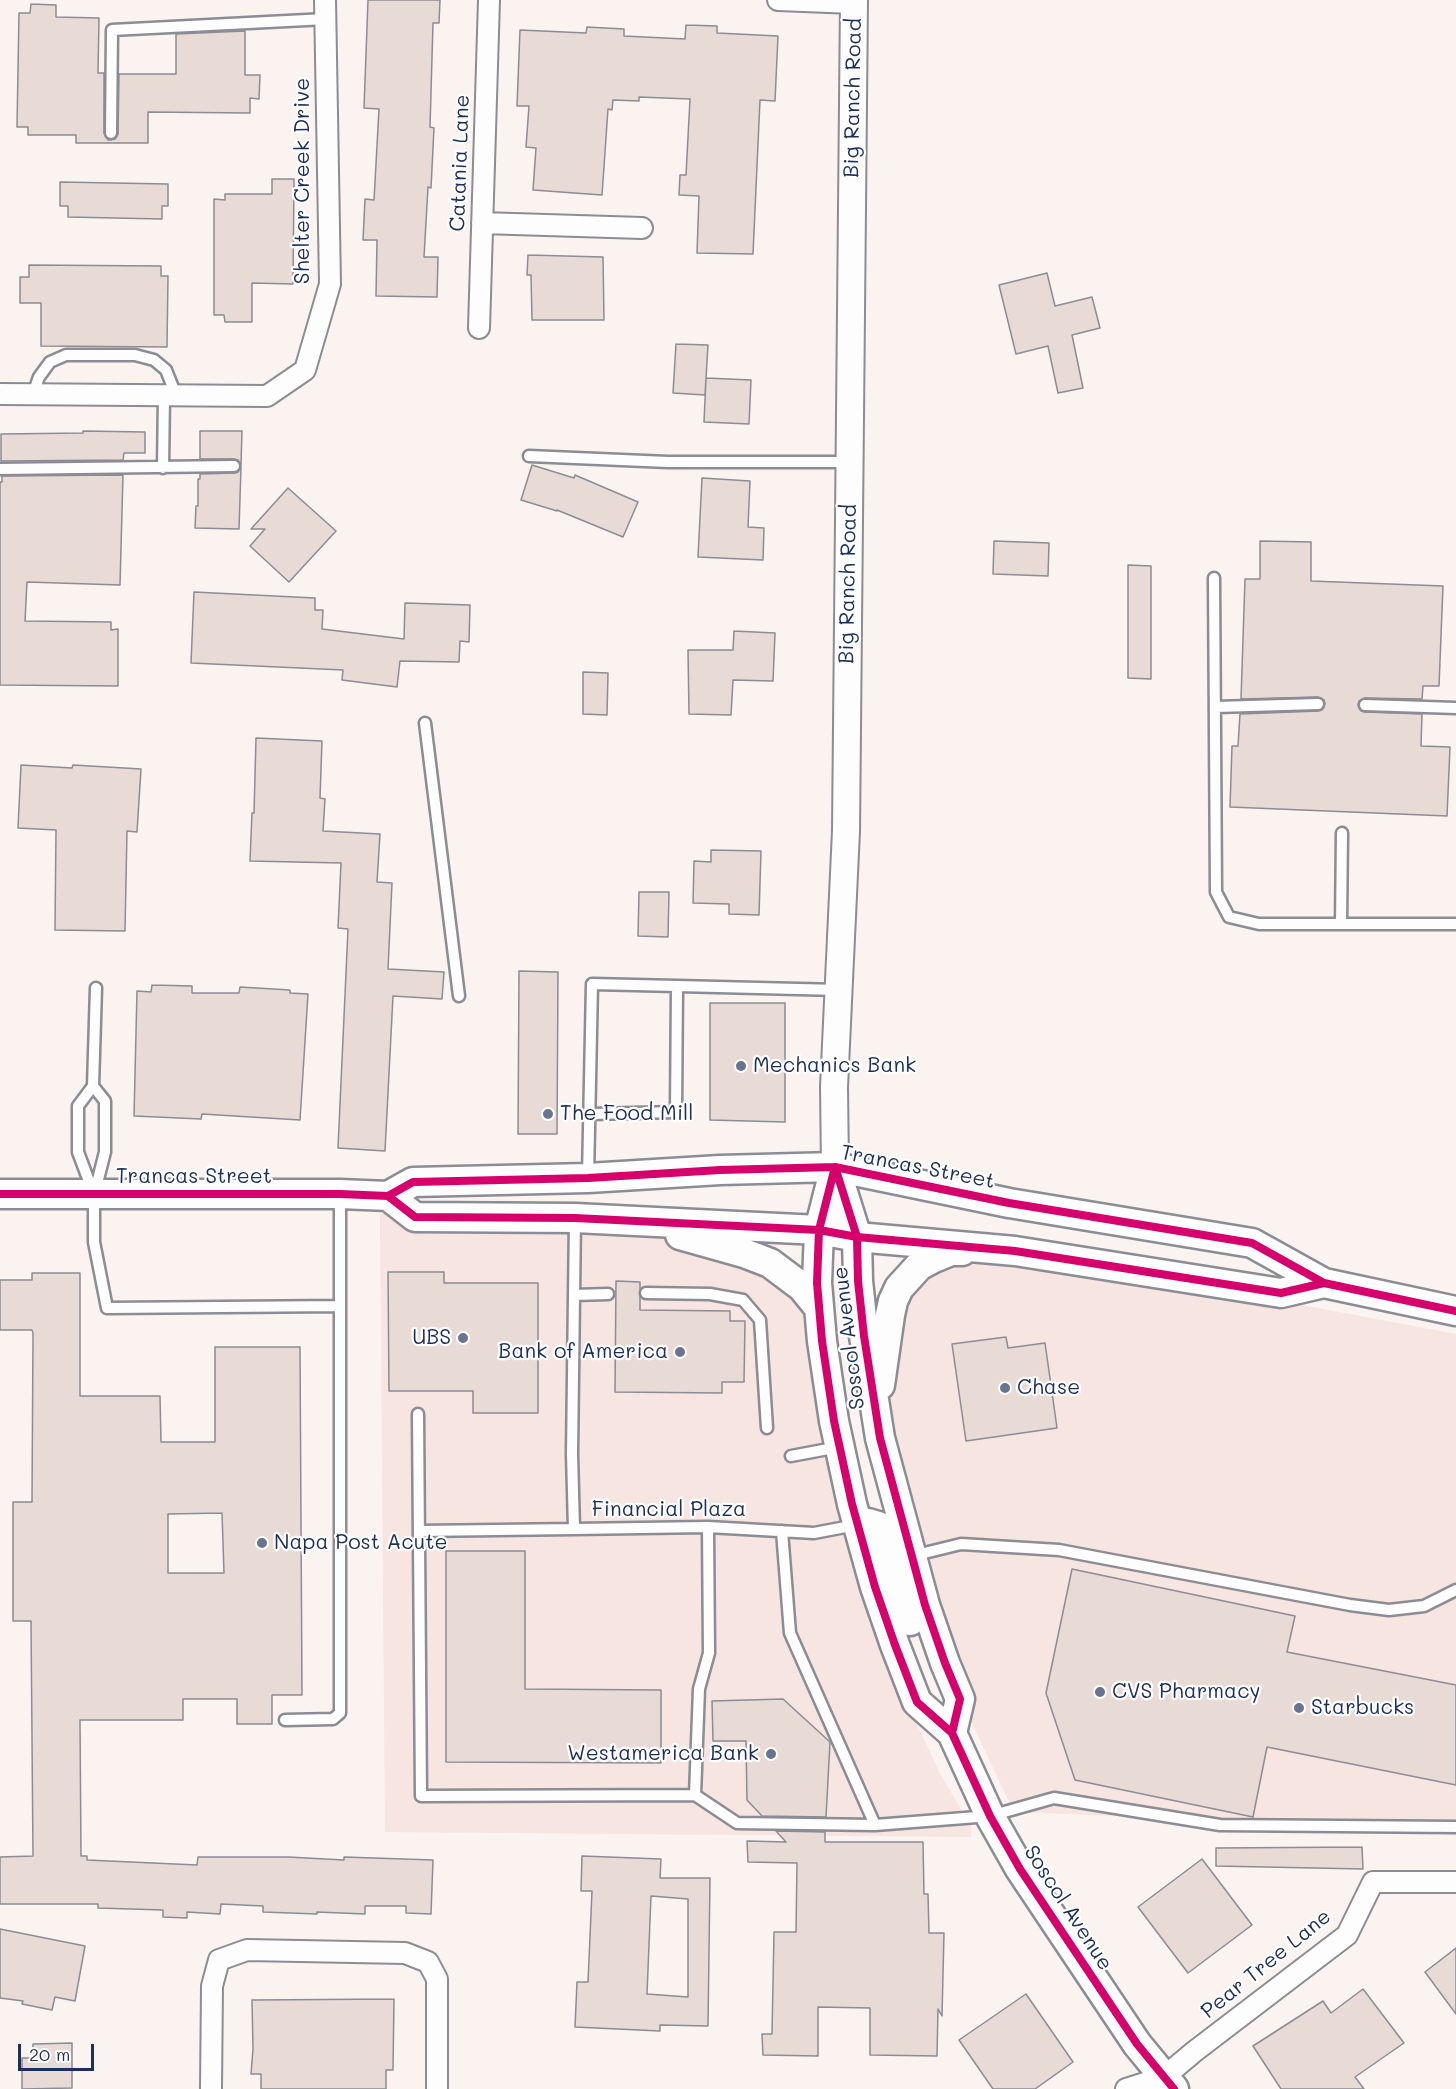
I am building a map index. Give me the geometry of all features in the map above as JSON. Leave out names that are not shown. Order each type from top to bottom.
[{"type":"main road","name":"Trancas Street","points":[[388,1197],[413,1182],[588,1178],[720,1170],[835,1167],[1009,1203],[1252,1243],[1324,1283],[1456,1311]]},
{"type":"main road","name":"Soscol Avenue","points":[[835,1167],[819,1230],[817,1260],[819,1308],[826,1370],[840,1447],[858,1524],[882,1607],[917,1701],[952,1733],[990,1816],[1020,1869],[1165,2085]]},
{"type":"main road","name":"Soscol Avenue","points":[[835,1167],[857,1237],[861,1315],[876,1414],[886,1462],[911,1556],[945,1663],[960,1699],[952,1733]]},
{"type":"main road","name":"Trancas Street","points":[[0,1194],[340,1194],[388,1197],[415,1216],[574,1218],[819,1230],[857,1237],[1015,1251],[1281,1293],[1324,1283]]},
{"type":"main road","points":[[574,1218],[653,1228],[758,1257],[792,1278],[819,1308]]},
{"type":"main road","points":[[876,1414],[893,1301],[908,1276],[919,1266],[951,1251],[1015,1251]]},
{"type":"main road","points":[[858,1524],[868,1522],[878,1526],[918,1643],[933,1660],[945,1663]]},
{"type":"street","name":"Catania Lane","points":[[479,328],[489,0]]},
{"type":"street","points":[[778,0],[854,2]]},
{"type":"street","name":"Big Ranch Road","points":[[835,1167],[834,1087],[846,831],[854,2]]},
{"type":"street","name":"Shelter Creek Drive","points":[[0,393],[267,396],[305,370],[330,284],[326,10]]},
{"type":"street","points":[[482,223],[642,228]]},
{"type":"street","name":"Pear Tree Lane","points":[[1126,2089],[1129,2086],[1165,2085],[1347,1935],[1373,1882],[1456,1882]]},
{"type":"street","points":[[211,2089],[212,1986],[219,1960],[247,1950],[405,1953],[428,1962],[437,1979],[437,2089]]},
{"type":"lane","points":[[111,133],[112,30],[326,10]]},
{"type":"lane","points":[[33,394],[39,377],[50,362],[66,355],[135,355],[154,360],[166,370],[170,395],[163,468]]},
{"type":"lane","points":[[529,456],[668,462],[849,462]]},
{"type":"lane","points":[[0,469],[234,466]]},
{"type":"lane","points":[[1214,578],[1216,892],[1228,917],[1259,924],[1456,924]]},
{"type":"lane","points":[[1216,707],[1318,704]]},
{"type":"lane","points":[[1365,705],[1456,708]]},
{"type":"lane","points":[[425,723],[459,996]]},
{"type":"lane","points":[[1341,924],[1342,833]]},
{"type":"lane","points":[[588,1178],[592,984],[839,990]]},
{"type":"lane","points":[[591,1114],[676,1112],[677,986]]},
{"type":"lane","points":[[94,1195],[78,1152],[78,1106],[93,1086],[96,988]]},
{"type":"lane","points":[[93,1086],[105,1101],[105,1152],[94,1195],[93,1242],[108,1308],[339,1306]]},
{"type":"lane","points":[[285,1720],[333,1719],[340,1713],[340,1194]]},
{"type":"lane","name":"Financial Plaza","points":[[574,1218],[572,1454],[574,1529],[708,1527],[814,1533],[858,1524]]},
{"type":"lane","points":[[646,1293],[710,1294],[743,1300],[760,1320],[767,1428]]},
{"type":"lane","points":[[574,1295],[609,1294]]},
{"type":"lane","points":[[418,1414],[421,1796],[695,1795],[737,1823],[875,1825],[990,1816],[1054,1798],[1220,1825],[1456,1827]]},
{"type":"lane","points":[[791,1456],[840,1447]]},
{"type":"lane","points":[[695,1795],[699,1689],[709,1653],[708,1527]]},
{"type":"lane","points":[[419,1531],[574,1529]]},
{"type":"lane","points":[[782,1531],[790,1634],[875,1825]]},
{"type":"lane","points":[[911,1556],[961,1544],[1059,1550],[1350,1605],[1389,1610],[1424,1606],[1456,1590]]},
{"type":"shaded area","points":[[380,1214],[575,1218],[653,1228],[802,1287],[917,1702],[916,1722],[940,1774],[971,1826],[971,1837],[385,1832]]},
{"type":"shaded area","points":[[1015,1251],[1456,1334],[1456,1828],[1014,1812],[970,1719],[880,1438],[890,1315],[919,1266]]},
{"type":"building","points":[[368,0],[440,0],[439,23],[433,23],[430,127],[434,128],[424,257],[438,257],[437,297],[376,296],[377,240],[363,240],[365,199],[374,200],[379,109],[364,108]]},
{"type":"building","points":[[31,4],[56,5],[56,17],[99,18],[98,73],[104,73],[104,133],[108,140],[115,139],[118,134],[119,74],[176,74],[176,34],[245,31],[245,75],[260,75],[259,99],[250,98],[250,113],[148,112],[148,143],[76,143],[76,135],[28,135],[28,127],[17,127],[19,13],[30,13]]},
{"type":"building","points":[[686,25],[717,26],[717,33],[778,36],[775,101],[760,100],[753,254],[697,253],[699,196],[679,195],[680,175],[686,175],[690,99],[639,97],[639,101],[613,100],[612,110],[608,109],[602,195],[533,190],[536,148],[526,147],[529,106],[517,106],[520,30],[586,33],[587,27],[624,29],[624,36],[685,39]]},
{"type":"building","points":[[272,179],[294,179],[293,284],[252,283],[252,322],[225,322],[224,315],[214,315],[214,199],[225,200],[225,194],[272,194]]},
{"type":"building","points":[[60,182],[168,184],[168,206],[162,206],[162,219],[68,217],[68,206],[60,206]]},
{"type":"building","points":[[528,255],[603,257],[604,320],[532,320],[531,275],[527,275]]},
{"type":"building","points":[[29,265],[161,266],[161,276],[168,276],[167,347],[41,346],[41,303],[20,303],[20,277],[29,277]]},
{"type":"building","points":[[1047,273],[1055,306],[1092,297],[1100,328],[1072,335],[1083,388],[1058,393],[1048,346],[1016,354],[999,285]]},
{"type":"building","points":[[676,344],[708,345],[705,395],[673,393]]},
{"type":"building","points":[[706,378],[751,380],[749,424],[704,422]]},
{"type":"building","points":[[83,431],[145,432],[145,453],[124,453],[123,460],[1,461],[1,434],[83,433]]},
{"type":"building","points":[[200,431],[242,431],[241,465],[238,460],[234,459],[200,459]]},
{"type":"building","points":[[532,465],[574,478],[575,475],[638,502],[623,537],[557,510],[521,500]]},
{"type":"building","points":[[241,467],[239,529],[195,528],[200,474],[235,473]]},
{"type":"building","points":[[123,475],[120,585],[27,582],[25,621],[111,622],[111,630],[118,629],[118,686],[0,685],[0,482],[2,482],[2,476]]},
{"type":"building","points":[[702,478],[750,481],[748,527],[764,528],[763,560],[698,557]]},
{"type":"building","points":[[288,488],[336,531],[289,582],[250,546],[265,529],[251,529]]},
{"type":"building","points":[[994,541],[1049,543],[1048,576],[993,574]]},
{"type":"building","points":[[1260,541],[1311,542],[1311,581],[1443,586],[1439,686],[1423,686],[1422,699],[1365,698],[1359,701],[1358,705],[1361,711],[1365,712],[1422,714],[1421,746],[1450,747],[1447,816],[1230,807],[1232,746],[1238,746],[1240,714],[1318,711],[1322,710],[1325,704],[1324,700],[1318,697],[1241,699],[1245,579],[1260,579]]},
{"type":"building","points":[[1128,565],[1151,566],[1151,679],[1128,678]]},
{"type":"building","points":[[194,592],[315,598],[315,610],[323,610],[322,629],[404,639],[405,603],[470,605],[469,642],[460,641],[459,662],[400,661],[397,687],[342,680],[343,670],[191,663]]},
{"type":"building","points":[[734,631],[775,633],[773,681],[733,680],[731,715],[689,714],[688,650],[733,650]]},
{"type":"building","points":[[583,672],[608,673],[607,715],[583,714]]},
{"type":"building","points":[[256,738],[322,741],[320,798],[325,799],[323,831],[380,834],[377,882],[392,883],[388,969],[444,972],[442,999],[393,996],[385,1151],[338,1148],[348,929],[338,928],[341,863],[250,861]]},
{"type":"building","points":[[21,765],[141,769],[137,832],[127,831],[125,931],[55,930],[56,830],[18,828]]},
{"type":"building","points":[[711,850],[761,851],[759,915],[729,914],[729,904],[693,903],[694,861],[711,862]]},
{"type":"building","points":[[639,892],[669,892],[668,937],[638,936]]},
{"type":"building","points":[[519,971],[558,972],[557,1134],[518,1134]]},
{"type":"building","points":[[152,985],[192,986],[192,993],[239,993],[240,987],[290,990],[290,993],[308,994],[300,1120],[202,1114],[201,1119],[134,1116],[137,991],[151,992]]},
{"type":"building","points":[[710,1003],[785,1003],[785,1122],[710,1120]]},
{"type":"building","name":"UBS","points":[[388,1272],[444,1272],[444,1283],[538,1283],[538,1413],[473,1413],[473,1391],[389,1391]]},
{"type":"building","points":[[32,1273],[80,1273],[80,1396],[160,1396],[161,1442],[215,1442],[215,1347],[300,1347],[302,1695],[272,1695],[272,1724],[237,1724],[237,1699],[183,1699],[183,1720],[80,1720],[81,1856],[87,1856],[87,1860],[197,1865],[198,1857],[288,1857],[344,1860],[344,1857],[433,1860],[431,1914],[406,1913],[406,1906],[365,1906],[365,1914],[317,1912],[317,1914],[263,1912],[263,1906],[221,1904],[220,1914],[187,1912],[187,1918],[163,1917],[163,1910],[98,1908],[98,1904],[0,1904],[0,1857],[33,1856],[31,1621],[13,1621],[13,1502],[32,1502],[33,1333],[32,1330],[0,1330],[0,1280],[32,1280]],"holes":[[[222,1513],[224,1573],[168,1573],[168,1514]]]},
{"type":"building","name":"Bank of America","points":[[616,1281],[640,1282],[640,1310],[730,1311],[730,1321],[745,1321],[744,1382],[722,1382],[722,1393],[615,1392]]},
{"type":"building","name":"Chase","points":[[1006,1337],[1008,1348],[1045,1343],[1057,1428],[966,1441],[952,1344]]},
{"type":"building","points":[[446,1551],[525,1551],[525,1689],[661,1690],[661,1763],[446,1762]]},
{"type":"building","name":"CVS Pharmacy","points":[[1072,1569],[1295,1616],[1287,1652],[1456,1685],[1456,1785],[1267,1747],[1253,1817],[1075,1780],[1046,1693]]},
{"type":"building","name":"Westamerica Bank","points":[[783,1699],[830,1742],[826,1817],[762,1816],[747,1800],[746,1741],[713,1741],[712,1701]]},
{"type":"building","points":[[776,1831],[825,1832],[825,1842],[923,1842],[924,1894],[928,1894],[929,1933],[944,1933],[942,2016],[938,2009],[937,2056],[870,2055],[870,2008],[818,2007],[818,2056],[763,2055],[762,2034],[772,2034],[774,1932],[796,1932],[797,1863],[748,1862],[747,1841],[786,1842]]},
{"type":"building","points":[[1362,1847],[1363,1869],[1216,1866],[1216,1848]]},
{"type":"building","points":[[582,1856],[661,1859],[660,1878],[710,1878],[708,2026],[660,2025],[660,2031],[575,2027],[577,1982],[588,1982],[592,1891],[581,1891]],"holes":[[[651,1896],[688,1899],[688,1997],[647,1994]]]},
{"type":"building","points":[[1202,1859],[1252,1925],[1188,1973],[1138,1907]]},
{"type":"building","points":[[0,1929],[85,1946],[75,2001],[55,1997],[52,2010],[22,2004],[23,2001],[0,1998]]},
{"type":"building","points":[[1456,1948],[1456,2014],[1425,1972]]},
{"type":"building","points":[[1363,1989],[1404,2043],[1355,2077],[1364,2089],[1281,2089],[1253,2046],[1323,2001],[1331,2013]]},
{"type":"building","points":[[1026,1994],[1073,2062],[1035,2089],[993,2089],[959,2040]]},
{"type":"building","points":[[394,1999],[393,2070],[386,2070],[386,2089],[261,2089],[261,2074],[251,2074],[252,2000]]},
{"type":"building","points":[[72,2043],[72,2088],[22,2089],[22,2058],[33,2058],[33,2044]]},
{"type":"cycle path","points":[[835,1167],[819,1230],[817,1283],[822,1341],[834,1421],[852,1504],[875,1587],[895,1645],[917,1702],[952,1733],[990,1816],[1020,1869],[1137,2044],[1174,2089]]},
{"type":"cycle path","points":[[835,1167],[857,1237],[858,1281],[864,1336],[880,1438],[925,1605],[960,1699],[952,1733]]},
{"type":"cycle path","points":[[0,1194],[388,1196],[413,1182],[588,1178],[720,1170],[835,1167],[1009,1203],[1252,1243],[1324,1283],[1456,1311]]},
{"type":"cycle path","points":[[388,1196],[415,1217],[575,1218],[819,1230],[857,1237],[1015,1251],[1281,1293],[1324,1283]]},
{"type":"place","name":"Mechanics Bank","points":[[741,1066]]},
{"type":"place","name":"The Food Mill","points":[[548,1114]]},
{"type":"place","name":"UBS","points":[[463,1338]]},
{"type":"place","name":"Bank of America","points":[[680,1352]]},
{"type":"place","name":"Chase","points":[[1005,1388]]},
{"type":"place","name":"Napa Post Acute","points":[[262,1543]]},
{"type":"place","name":"CVS Pharmacy","points":[[1100,1692]]},
{"type":"place","name":"Starbucks","points":[[1299,1708]]},
{"type":"place","name":"Westamerica Bank","points":[[771,1754]]}]
